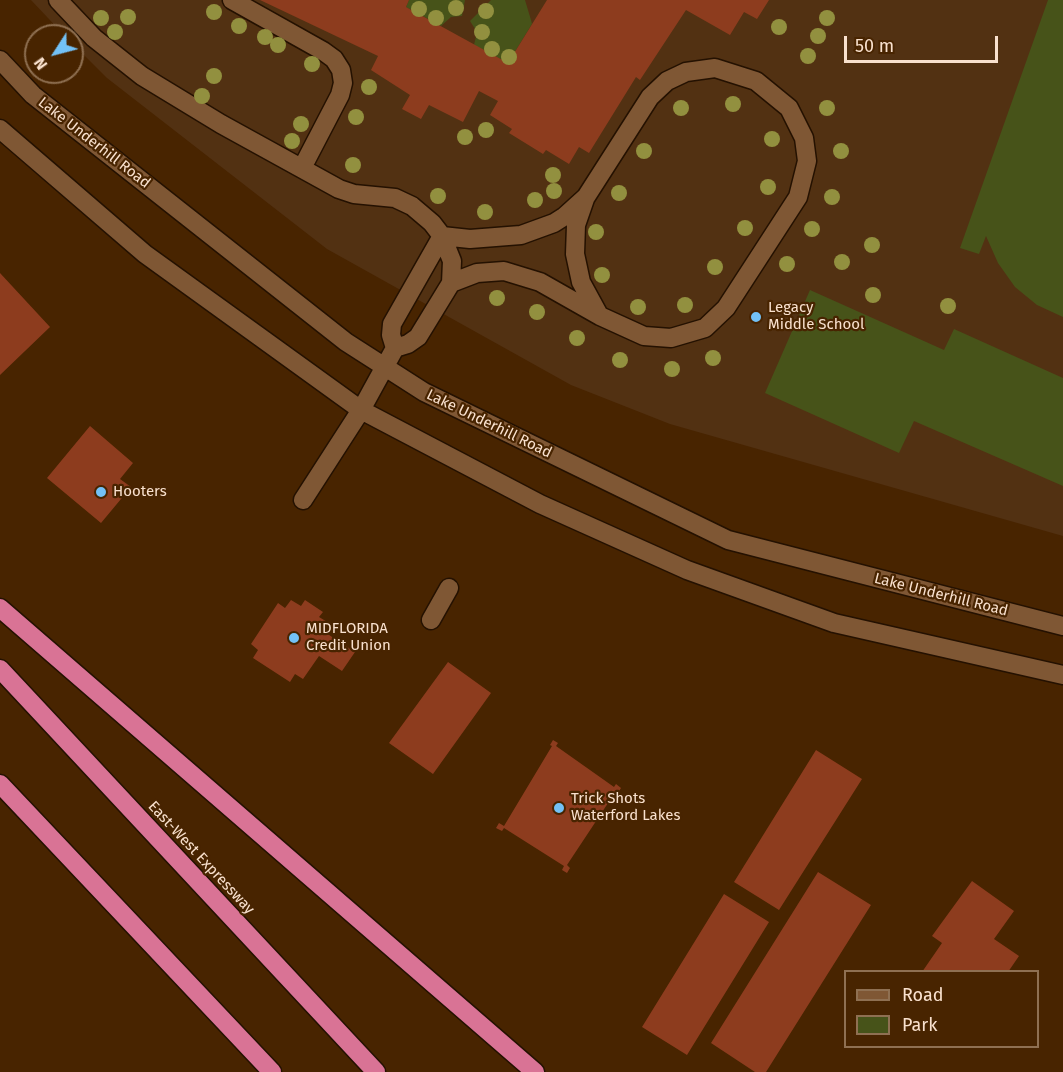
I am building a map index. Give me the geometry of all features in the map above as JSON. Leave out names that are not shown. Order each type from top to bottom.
[{"type":"highway","points":[[0,608],[535,1072]]},
{"type":"highway","name":"East-West Expressway","points":[[0,669],[376,1072]]},
{"type":"highway","points":[[0,784],[272,1072]]},
{"type":"street","points":[[58,0],[94,38],[129,68],[221,124],[347,192],[385,196],[404,202],[420,212],[442,236],[452,261],[451,283],[418,337],[408,344],[395,348],[361,410],[303,500]]},
{"type":"street","points":[[232,0],[323,51],[334,59],[341,70],[343,82],[340,95],[302,168]]},
{"type":"street","name":"Lake Underhill Road","points":[[0,60],[33,95],[346,342],[424,392],[728,540],[1063,627]]},
{"type":"street","points":[[451,283],[477,273],[504,271],[520,274],[540,282],[600,316],[631,332],[658,339],[684,336],[711,324],[722,314],[739,290],[798,197],[807,161],[804,138],[789,108],[756,81],[716,68],[686,72],[667,81],[650,97],[586,197],[576,225],[575,254],[581,282],[600,316]]},
{"type":"street","points":[[0,129],[145,254],[361,410],[540,504],[687,570],[834,623],[1063,675]]},
{"type":"street","points":[[442,236],[470,239],[520,236],[554,223],[586,197]]},
{"type":"street","points":[[395,348],[391,336],[392,324],[442,236]]},
{"type":"street","points":[[431,620],[449,588]]},
{"type":"shaded area","name":"Legacy Middle School","points":[[31,0],[1063,0],[1063,536],[670,424],[571,385],[327,249],[107,78],[84,55],[84,24],[54,24]]},
{"type":"green space","points":[[409,0],[465,0],[462,16],[451,17],[441,26],[406,7]]},
{"type":"green space","points":[[491,0],[525,0],[531,20],[532,24],[508,63],[474,45],[477,32],[470,21]]},
{"type":"green space","points":[[1048,0],[1063,0],[1063,317],[1037,305],[1015,287],[998,263],[986,236],[979,254],[960,248]]},
{"type":"green space","points":[[810,290],[944,350],[954,329],[1063,378],[1063,486],[914,421],[899,453],[765,393]]},
{"type":"building","points":[[260,0],[409,0],[406,7],[508,63],[547,0],[769,0],[757,19],[744,12],[730,35],[686,10],[640,80],[636,77],[589,153],[579,147],[569,164],[546,150],[543,154],[509,133],[512,129],[490,115],[498,101],[479,91],[463,122],[429,105],[421,119],[402,109],[410,95],[371,70],[378,56]]},
{"type":"building","points":[[0,273],[50,327],[0,375]]},
{"type":"building","points":[[90,426],[133,463],[120,479],[131,487],[101,523],[47,478]]},
{"type":"building","name":"MIDFLORIDA Credit Union","points":[[291,600],[301,606],[305,600],[323,612],[319,617],[329,623],[323,631],[355,652],[342,671],[319,656],[303,679],[295,674],[290,682],[253,658],[258,650],[251,644],[278,603],[285,608]]},
{"type":"building","points":[[448,662],[491,693],[433,774],[389,743]]},
{"type":"building","name":"Trick Shots Waterford Lakes","points":[[553,740],[558,743],[556,746],[614,787],[616,784],[621,788],[618,793],[616,791],[567,865],[570,868],[567,873],[562,870],[564,866],[504,828],[502,831],[496,828],[499,823],[504,826],[552,746],[550,745]]},
{"type":"building","points":[[816,750],[862,779],[779,910],[734,882]]},
{"type":"building","points":[[818,872],[871,905],[766,1072],[755,1072],[711,1043]]},
{"type":"building","points":[[972,881],[1014,911],[994,939],[1019,956],[1009,970],[923,970],[942,943],[932,936]]},
{"type":"building","points":[[724,894],[769,922],[687,1055],[642,1027]]},
{"type":"place","name":"Legacy Middle School","points":[[756,317]]},
{"type":"place","name":"Hooters","points":[[101,492]]},
{"type":"place","name":"MIDFLORIDA Credit Union","points":[[294,638]]},
{"type":"place","name":"Trick Shots Waterford Lakes","points":[[559,808]]}]
